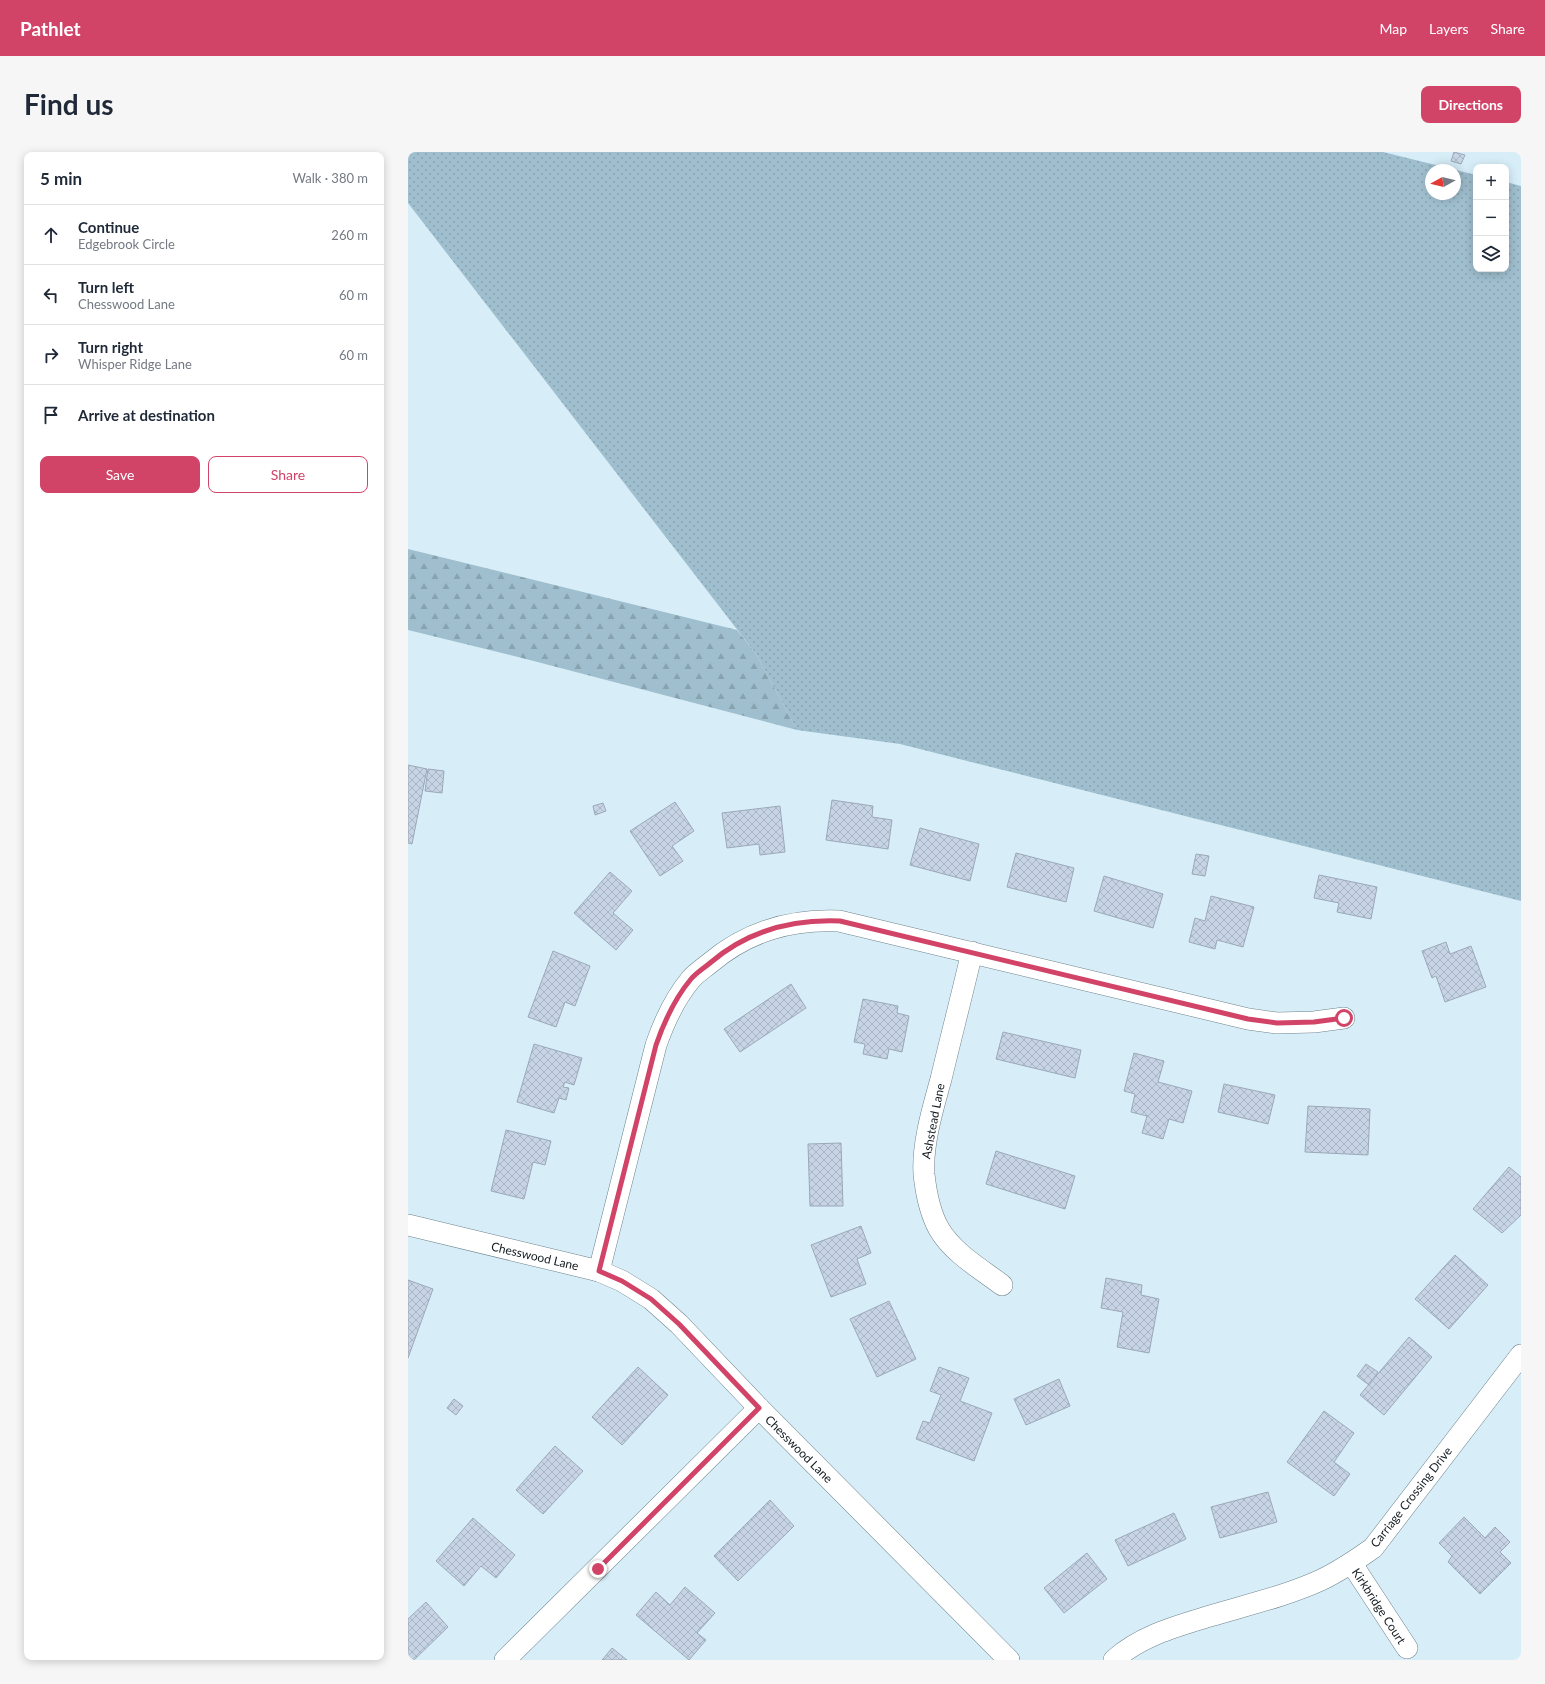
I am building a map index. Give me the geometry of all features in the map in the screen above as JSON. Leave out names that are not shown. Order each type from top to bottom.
[{"type":"street","points":[[599,1271],[662,1025],[682,992],[697,973],[736,943],[753,935],[784,925],[820,920],[840,921],[1248,1019],[1277,1023],[1314,1022],[1344,1018]]},
{"type":"street","name":"Ashstead Lane","points":[[972,952],[932,1115],[924,1173],[931,1212],[940,1230],[957,1251],[1002,1285]]},
{"type":"street","name":"Chesswood Lane","points":[[408,1226],[599,1271],[622,1281],[651,1299],[679,1324],[759,1408],[1009,1660]]},
{"type":"street","name":"Carriage Crossing Drive","points":[[1114,1660],[1131,1647],[1151,1636],[1293,1591],[1320,1580],[1352,1564],[1373,1548],[1521,1355]]},
{"type":"street","points":[[505,1660],[759,1408]]},
{"type":"street","name":"Kirkbridge Court","points":[[1352,1564],[1407,1648]]},
{"type":"green space","points":[[408,152],[1383,152],[1432,164],[1425,164],[1425,200],[1461,200],[1461,171],[1473,174],[1473,272],[1509,272],[1509,183],[1521,186],[1521,901],[900,744],[797,730],[756,654],[408,203]]},
{"type":"green space","points":[[408,549],[737,630],[756,654],[797,730],[526,659],[408,630]]},
{"type":"building","points":[[1454,152],[1465,155],[1461,164],[1451,161]]},
{"type":"building","points":[[408,765],[427,769],[412,844],[408,843]]},
{"type":"building","points":[[428,769],[444,771],[442,793],[425,791]]},
{"type":"building","points":[[832,800],[873,806],[872,817],[892,820],[888,849],[826,840]]},
{"type":"building","points":[[675,802],[694,831],[672,846],[683,861],[660,876],[630,831]]},
{"type":"building","points":[[603,803],[606,811],[595,815],[593,806]]},
{"type":"building","points":[[780,806],[785,852],[760,855],[759,844],[727,848],[722,813]]},
{"type":"building","points":[[920,828],[979,844],[970,881],[910,865]]},
{"type":"building","points":[[1016,853],[1074,868],[1066,902],[1007,887]]},
{"type":"building","points":[[1196,854],[1209,856],[1205,876],[1192,874]]},
{"type":"building","points":[[610,872],[632,891],[613,913],[633,930],[616,950],[574,913]]},
{"type":"building","points":[[1319,875],[1377,887],[1371,919],[1337,912],[1339,903],[1314,898]]},
{"type":"building","points":[[1104,876],[1163,894],[1153,928],[1094,911]]},
{"type":"building","points":[[1211,896],[1254,907],[1243,947],[1217,940],[1215,949],[1189,942],[1195,918],[1205,921]]},
{"type":"building","points":[[1446,942],[1450,954],[1471,946],[1486,987],[1445,1002],[1436,976],[1432,978],[1422,951]]},
{"type":"building","points":[[553,951],[590,966],[575,1006],[565,1002],[556,1027],[528,1017]]},
{"type":"building","points":[[791,984],[806,1008],[740,1052],[724,1029]]},
{"type":"building","points":[[863,999],[898,1006],[897,1013],[909,1016],[902,1052],[889,1049],[887,1059],[863,1054],[865,1044],[854,1042]]},
{"type":"building","points":[[1003,1032],[1081,1050],[1075,1078],[996,1059]]},
{"type":"building","points":[[534,1044],[582,1058],[574,1085],[565,1082],[563,1087],[569,1088],[566,1100],[559,1098],[554,1113],[517,1102]]},
{"type":"building","points":[[1134,1053],[1164,1061],[1158,1082],[1192,1091],[1183,1123],[1169,1119],[1163,1139],[1142,1133],[1147,1116],[1131,1112],[1135,1094],[1124,1091]]},
{"type":"building","points":[[1224,1084],[1275,1095],[1268,1124],[1218,1112]]},
{"type":"building","points":[[1308,1106],[1370,1109],[1368,1155],[1305,1152]]},
{"type":"building","points":[[506,1130],[551,1141],[545,1165],[533,1162],[524,1199],[491,1191]]},
{"type":"building","points":[[841,1143],[843,1206],[810,1206],[808,1144]]},
{"type":"building","points":[[996,1151],[1075,1176],[1065,1209],[986,1184]]},
{"type":"building","points":[[1509,1167],[1521,1177],[1521,1215],[1502,1233],[1473,1209]]},
{"type":"building","points":[[861,1226],[871,1253],[857,1259],[866,1284],[831,1297],[811,1245]]},
{"type":"building","points":[[1455,1255],[1488,1285],[1449,1329],[1415,1299]]},
{"type":"building","points":[[1106,1278],[1142,1285],[1141,1295],[1159,1299],[1149,1353],[1117,1347],[1123,1312],[1101,1308]]},
{"type":"building","points":[[408,1280],[433,1289],[408,1358]]},
{"type":"building","points":[[889,1301],[916,1359],[877,1377],[850,1319]]},
{"type":"building","points":[[1409,1337],[1432,1357],[1384,1415],[1360,1395]]},
{"type":"building","points":[[1366,1364],[1378,1372],[1369,1385],[1357,1376]]},
{"type":"building","points":[[638,1367],[668,1395],[622,1445],[592,1417]]},
{"type":"building","points":[[939,1367],[969,1378],[960,1401],[992,1413],[974,1461],[916,1439],[923,1421],[930,1423],[941,1395],[930,1391]]},
{"type":"building","points":[[1059,1379],[1070,1406],[1026,1425],[1014,1399]]},
{"type":"building","points":[[454,1399],[463,1406],[456,1415],[447,1408]]},
{"type":"building","points":[[1324,1411],[1354,1433],[1334,1462],[1350,1474],[1334,1496],[1287,1462]]},
{"type":"building","points":[[555,1446],[583,1471],[543,1514],[516,1490]]},
{"type":"building","points":[[1268,1492],[1277,1522],[1220,1538],[1211,1507]]},
{"type":"building","points":[[770,1500],[794,1526],[738,1581],[714,1556]]},
{"type":"building","points":[[1174,1513],[1186,1539],[1128,1566],[1115,1540]]},
{"type":"building","points":[[1464,1517],[1485,1538],[1495,1527],[1510,1542],[1500,1552],[1511,1563],[1480,1594],[1448,1562],[1452,1556],[1439,1543]]},
{"type":"building","points":[[473,1518],[515,1555],[496,1578],[481,1566],[464,1586],[436,1561]]},
{"type":"building","points":[[1087,1553],[1107,1579],[1064,1613],[1044,1588]]},
{"type":"building","points":[[685,1587],[715,1613],[697,1633],[706,1640],[689,1660],[636,1615],[656,1592],[670,1605]]},
{"type":"building","points":[[426,1602],[448,1627],[414,1660],[408,1660],[408,1619]]},
{"type":"building","points":[[612,1648],[627,1660],[602,1660]]},
{"type":"route","points":[[598,1569],[759,1408],[679,1324],[651,1299],[622,1281],[599,1271],[662,1025],[692,978],[714,959],[736,943],[753,935],[784,925],[820,920],[840,921],[1248,1019],[1277,1023],[1314,1022],[1344,1018]]}]
